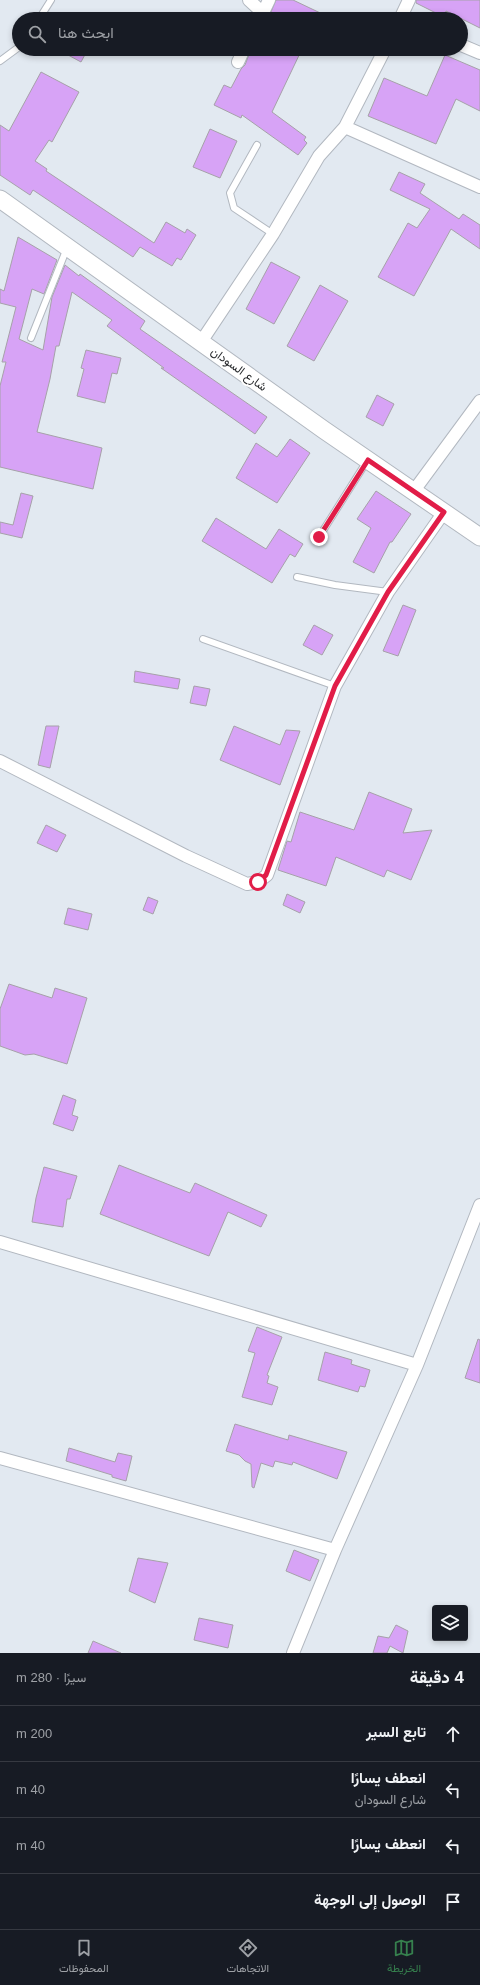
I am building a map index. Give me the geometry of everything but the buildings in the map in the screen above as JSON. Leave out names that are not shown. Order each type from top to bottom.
[{"type":"main road","name":"شارع السودان","points":[[0,199],[413,492],[480,537]]},
{"type":"street","points":[[249,0],[259,12]]},
{"type":"street","points":[[264,12],[269,0]]},
{"type":"street","points":[[403,12],[409,0]]},
{"type":"street","points":[[468,48],[480,53]]},
{"type":"street","points":[[238,62],[241,56]]},
{"type":"street","points":[[201,342],[273,234],[319,156],[345,127],[381,56]]},
{"type":"street","points":[[345,127],[480,187]]},
{"type":"street","points":[[413,492],[480,401]]},
{"type":"street","points":[[0,761],[186,856],[247,884],[258,882],[266,875],[335,686],[388,592],[444,512]]},
{"type":"street","points":[[293,1653],[335,1550],[417,1365],[480,1205]]},
{"type":"street","points":[[0,1242],[417,1365]]},
{"type":"street","points":[[0,1458],[335,1550]]},
{"type":"lane","points":[[43,12],[51,0]]},
{"type":"lane","points":[[0,61],[12,52]]},
{"type":"lane","points":[[258,146],[230,193],[231,200],[234,208],[273,234]]},
{"type":"lane","points":[[31,338],[68,247]]},
{"type":"lane","points":[[319,537],[368,460]]},
{"type":"lane","points":[[297,577],[335,585],[388,592]]},
{"type":"lane","points":[[203,639],[335,686]]},
{"type":"route","points":[[258,882],[266,875],[335,686],[388,592],[444,512],[368,460],[319,537]]}]
